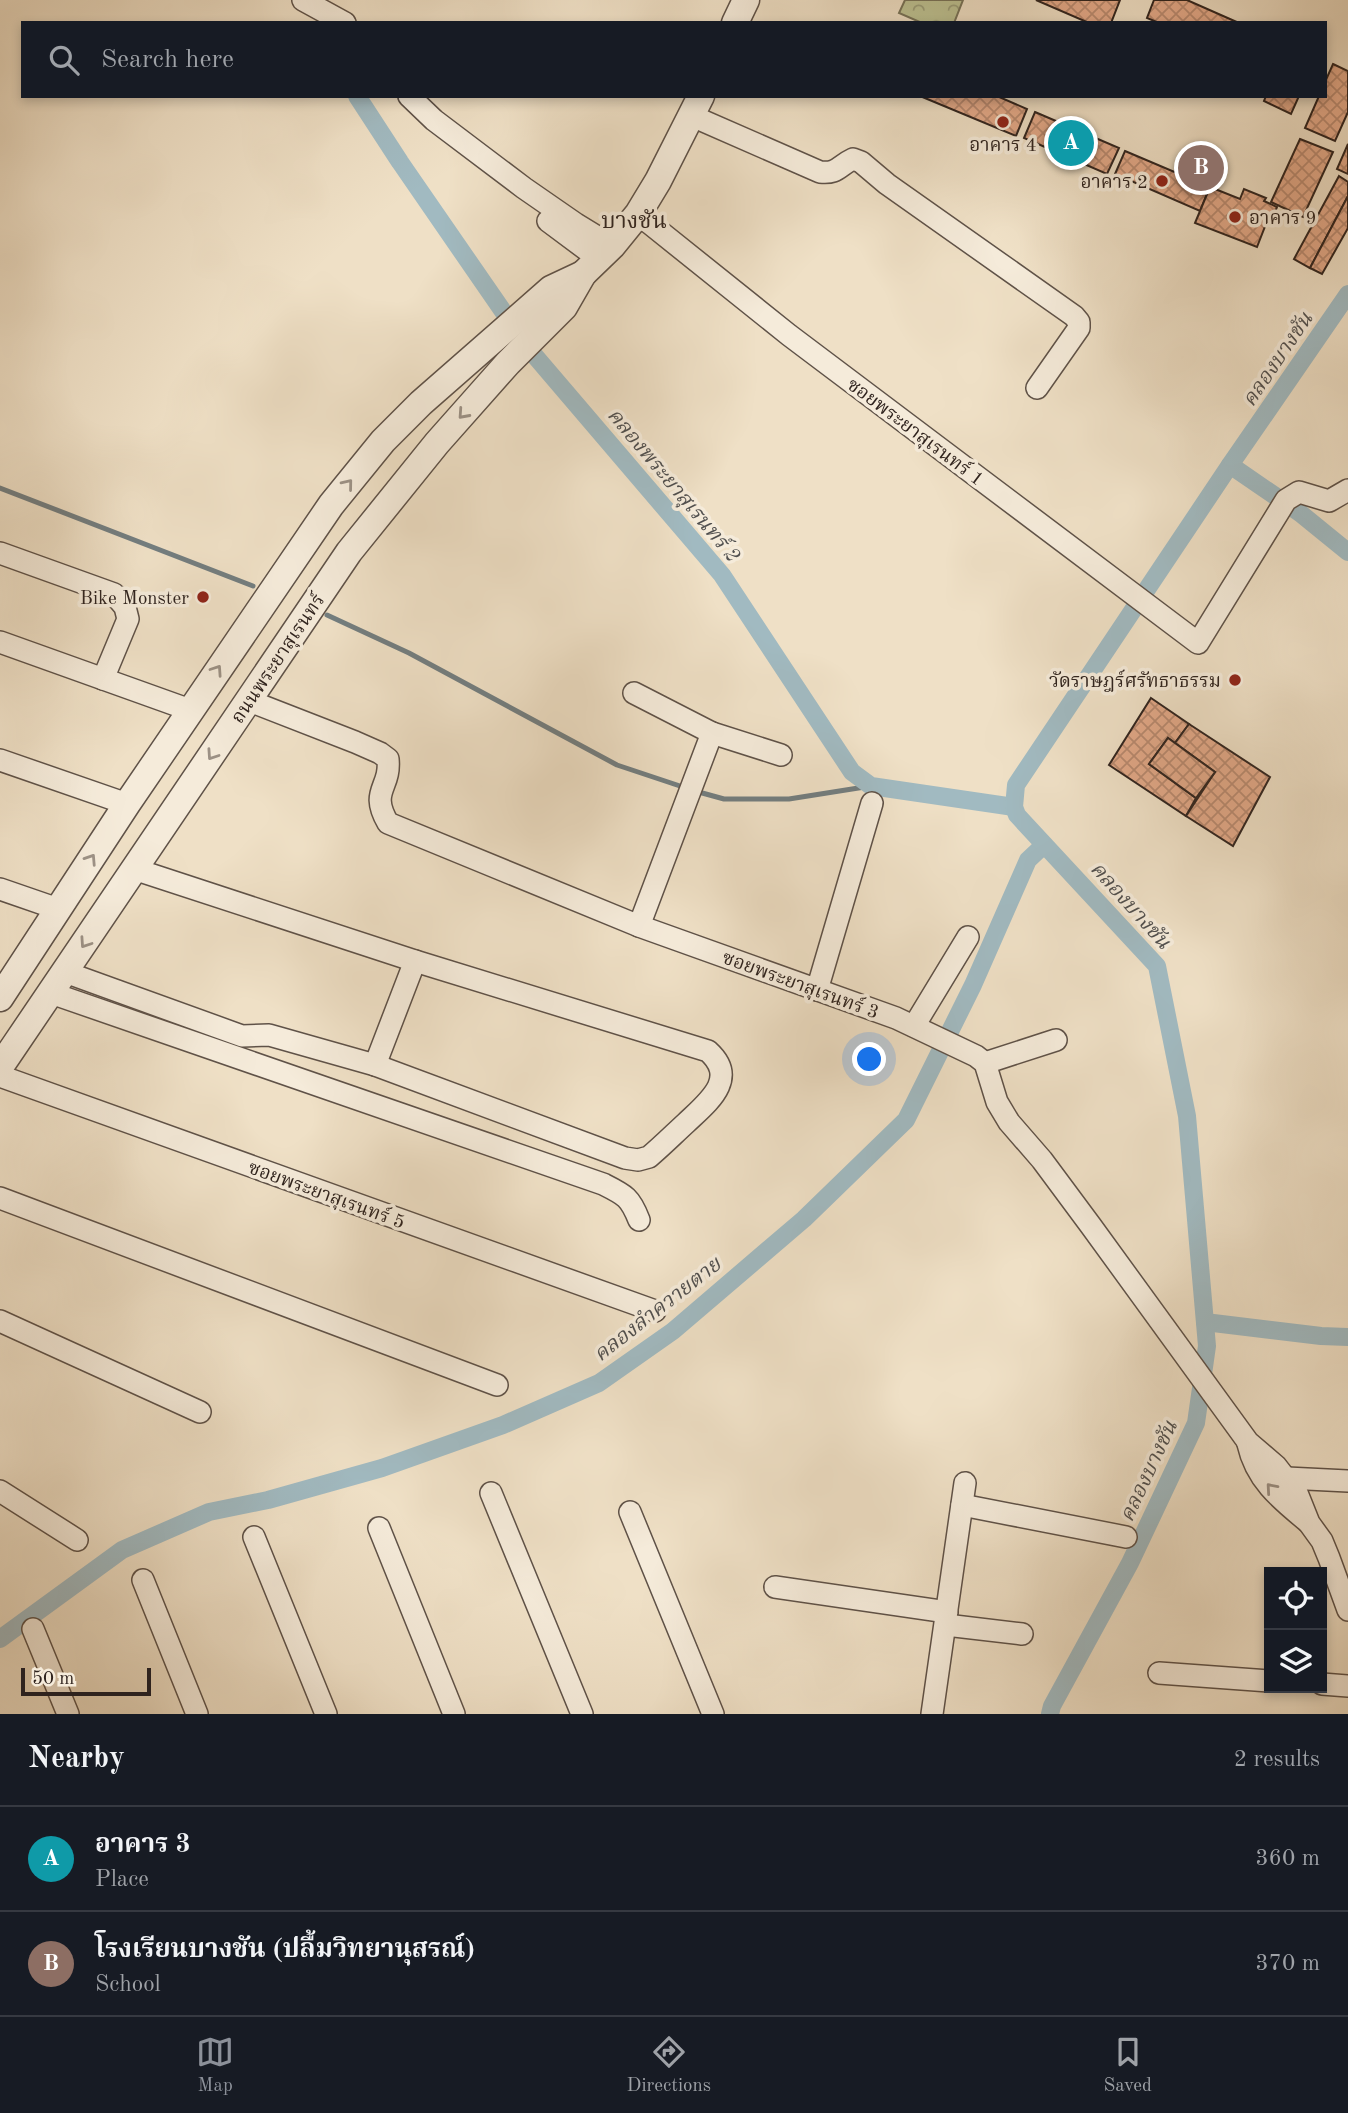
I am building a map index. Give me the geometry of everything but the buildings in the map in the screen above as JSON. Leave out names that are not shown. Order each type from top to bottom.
[{"type":"street","points":[[736,21],[746,0]]},
{"type":"street","points":[[308,2],[341,21]]},
{"type":"street","points":[[411,98],[434,120],[524,188],[545,218],[598,260]]},
{"type":"street","points":[[696,106],[820,172],[838,170],[853,159],[861,162],[887,184],[1074,316],[1079,322],[1079,328],[1037,388]]},
{"type":"street","name":"ถนนพระยาสุเรนทร์","points":[[0,998],[190,710],[331,505],[383,441],[488,342],[542,313],[564,307],[598,260],[638,214],[659,181],[696,106]]},
{"type":"street","name":"ซอยพระยาสุเรนทร์ 1","points":[[638,214],[789,335],[1198,643],[1286,500],[1299,492],[1329,501],[1348,490]]},
{"type":"street","name":"ถนนพระยาสุเรนทร์","points":[[0,1067],[349,552],[437,443],[508,363],[542,313]]},
{"type":"street","points":[[0,553],[114,594],[125,607],[128,619],[103,679]]},
{"type":"street","points":[[0,642],[190,710]]},
{"type":"street","points":[[634,693],[712,733],[781,755]]},
{"type":"street","name":"ซอยพระยาสุเรนทร์ 3","points":[[247,700],[380,753],[388,760],[389,770],[380,793],[379,808],[388,823],[639,926],[918,1028],[980,1060]]},
{"type":"street","points":[[639,926],[712,733]]},
{"type":"street","points":[[0,760],[127,804]]},
{"type":"street","points":[[817,990],[872,803]]},
{"type":"street","points":[[58,983],[242,1036],[269,1035],[375,1065],[625,1158],[638,1160],[649,1157],[709,1102],[719,1087],[722,1072],[718,1060],[708,1051],[415,961],[134,869]]},
{"type":"street","points":[[0,889],[58,909]]},
{"type":"street","points":[[918,1028],[968,937]]},
{"type":"street","points":[[375,1065],[415,961]]},
{"type":"street","points":[[58,983],[603,1184],[632,1203],[639,1220]]},
{"type":"street","points":[[1056,1040],[980,1060],[997,1102],[1009,1122],[1042,1160],[1248,1442],[1287,1478],[1344,1585],[1348,1610]]},
{"type":"street","name":"ซอยพระยาสุเรนทร์ 5","points":[[0,1076],[655,1311]]},
{"type":"street","points":[[0,1198],[497,1385]]},
{"type":"street","points":[[0,1321],[200,1412]]},
{"type":"street","points":[[1248,1442],[1252,1461],[1263,1479],[1280,1498],[1310,1523]]},
{"type":"street","points":[[1287,1478],[1348,1481]]},
{"type":"street","points":[[932,1714],[965,1483]]},
{"type":"street","points":[[0,1491],[77,1540]]},
{"type":"street","points":[[491,1493],[582,1714]]},
{"type":"street","points":[[962,1505],[1126,1537]]},
{"type":"street","points":[[630,1512],[713,1714]]},
{"type":"street","points":[[379,1528],[454,1714]]},
{"type":"street","points":[[254,1537],[326,1714]]},
{"type":"street","points":[[143,1580],[197,1714]]},
{"type":"street","points":[[775,1587],[1022,1634]]},
{"type":"street","points":[[33,1629],[68,1714]]},
{"type":"street","points":[[1159,1673],[1264,1681]]},
{"type":"street","points":[[1327,1684],[1348,1686]]},
{"type":"green space","points":[[905,0],[963,0],[955,21],[917,21],[899,13]]},
{"type":"waterway","name":"คลองพระยาสุเรนทร์ 2","points":[[358,98],[529,349],[722,575],[852,772],[871,786],[1014,807]]},
{"type":"waterway","name":"คลองบางชัน","points":[[1050,1714],[1130,1563],[1196,1423],[1207,1346],[1187,1116],[1157,966],[1017,815],[1014,807],[1016,785],[1348,294]]},
{"type":"waterway","points":[[1230,465],[1300,513],[1348,552]]},
{"type":"waterway","points":[[0,488],[253,586]]},
{"type":"waterway","points":[[327,615],[409,653],[617,765],[686,788]]},
{"type":"waterway","points":[[695,791],[724,799],[789,799],[871,786]]},
{"type":"waterway","name":"คลองลำควายตาย","points":[[0,1639],[122,1550],[209,1512],[268,1500],[382,1468],[503,1425],[599,1383],[673,1331],[804,1219],[906,1120],[973,985],[1028,860],[1044,845]]},
{"type":"waterway","points":[[1205,1322],[1348,1337]]},
{"type":"place","name":"อาคาร 4","points":[[1003,122]]},
{"type":"place","name":"อาคาร 3","points":[[1071,143]]},
{"type":"place","name":"โรงเรียนบางชัน (ปลื้มวิทยานุสรณ์)","points":[[1201,168]]},
{"type":"place","name":"อาคาร 2","points":[[1162,181]]},
{"type":"place","name":"อาคาร 9","points":[[1235,217]]},
{"type":"place","name":"Bike Monster","points":[[203,597]]},
{"type":"place","name":"วัดราษฎร์ศรัทธาธรรม","points":[[1235,680]]},
{"type":"district","name":"บางชัน","points":[[634,220]]}]
